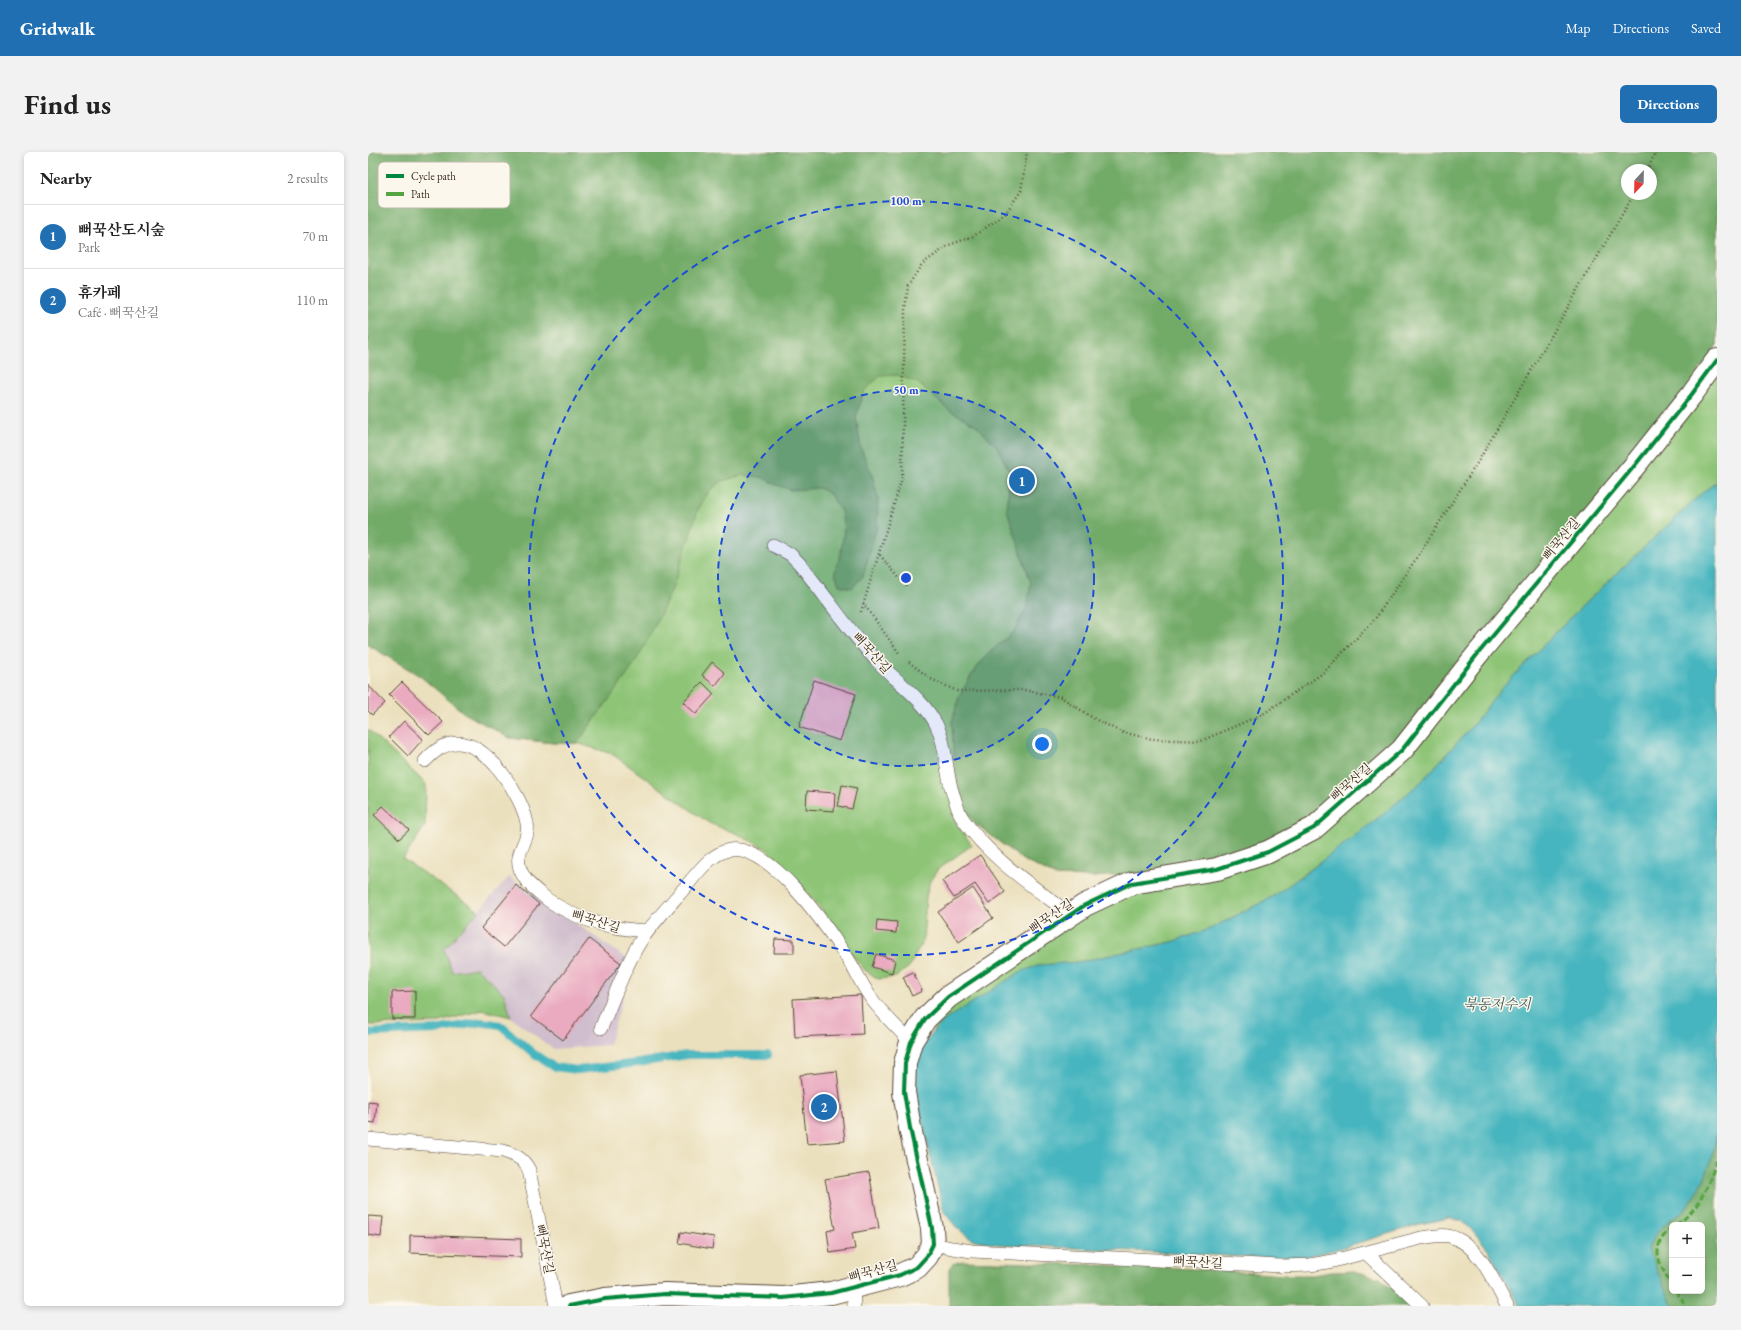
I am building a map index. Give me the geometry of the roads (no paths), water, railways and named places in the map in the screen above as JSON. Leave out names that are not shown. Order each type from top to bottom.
[{"type":"street","name":"뻐꾹산길","points":[[569,1306],[605,1299],[674,1300],[784,1298],[831,1293],[853,1296],[916,1267],[927,1256],[933,1244],[932,1228],[910,1128],[904,1092],[905,1064],[911,1042],[925,1019],[948,997],[1085,905],[1132,883],[1217,869],[1268,852],[1314,828],[1362,788],[1402,750],[1476,656],[1636,464],[1717,360]]},
{"type":"lane","name":"뻐꾹산길","points":[[773,545],[790,554],[799,563],[862,644],[879,663],[912,694],[933,719],[942,742],[952,792],[962,818],[982,843],[1008,866],[1071,914]]},
{"type":"lane","name":"뻐꾹산길","points":[[425,761],[432,754],[443,747],[456,743],[471,747],[484,755],[511,785],[523,810],[527,824],[526,837],[519,852],[518,867],[526,880],[542,895],[560,908],[581,919],[624,930],[648,931]]},
{"type":"lane","points":[[601,1028],[627,967],[648,931],[712,858],[718,854],[730,850],[746,851],[761,859],[786,878],[805,900],[844,952],[873,1001],[911,1042]]},
{"type":"lane","name":"뻐꾹산길","points":[[368,1139],[503,1151],[516,1155],[525,1162],[530,1170],[556,1306]]},
{"type":"lane","name":"뻐꾹산길","points":[[933,1244],[972,1251],[1282,1266],[1310,1265],[1429,1237],[1448,1236],[1461,1241],[1473,1250],[1482,1262],[1507,1306]]},
{"type":"lane","points":[[1366,1253],[1422,1306]]},
{"type":"water","name":"북동저수지","points":[[1717,482],[1717,1129],[1714,1149],[1708,1170],[1699,1189],[1686,1208],[1658,1231],[1648,1249],[1671,1303],[1674,1306],[1520,1306],[1488,1249],[1474,1232],[1462,1221],[1449,1218],[1420,1224],[1338,1249],[1304,1257],[1269,1258],[996,1244],[971,1239],[957,1228],[944,1212],[917,1101],[915,1072],[921,1049],[932,1033],[945,1020],[1020,972],[1040,965],[1078,962],[1172,942],[1210,929],[1272,897],[1382,815],[1422,781],[1474,724],[1502,688],[1578,610],[1703,492]]},
{"type":"waterway","points":[[368,1033],[436,1030],[482,1022],[500,1025],[533,1053],[554,1067],[578,1070],[638,1063],[687,1055],[768,1055]]},
{"type":"place","name":"뻐꾹산도시숲","points":[[1022,481]]},
{"type":"place","name":"휴카페","points":[[824,1107]]}]
